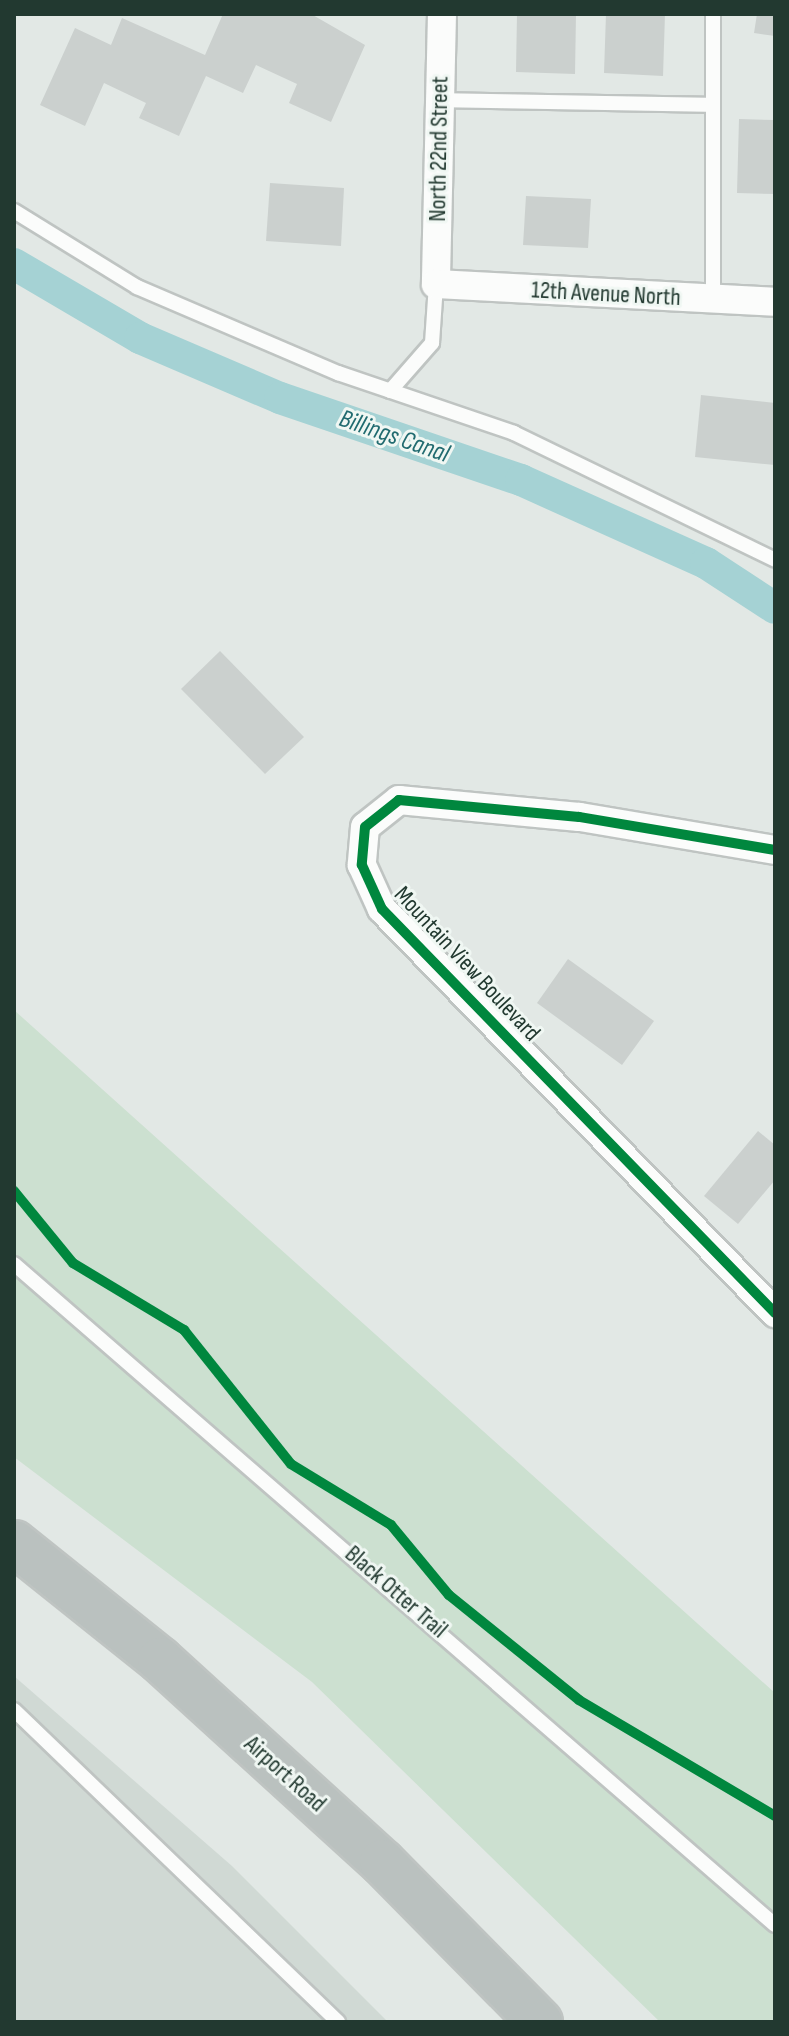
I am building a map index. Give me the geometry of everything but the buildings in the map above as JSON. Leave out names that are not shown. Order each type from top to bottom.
[{"type":"highway","name":"Airport Road","points":[[14,1543],[160,1660],[382,1862],[540,2022]]},
{"type":"street","name":"North 22nd Street","points":[[436,284],[442,14]]},
{"type":"street","name":"12th Avenue North","points":[[436,284],[775,302]]},
{"type":"street","name":"Mountain View Boulevard","points":[[775,850],[579,817],[399,800],[365,827],[362,865],[382,909],[775,1313]]},
{"type":"lane","points":[[713,14],[713,300]]},
{"type":"lane","points":[[440,100],[713,105]]},
{"type":"lane","points":[[14,211],[137,287],[390,391],[514,433],[775,560]]},
{"type":"lane","points":[[390,391],[432,343],[436,284]]},
{"type":"lane","name":"Black Otter Trail","points":[[14,1264],[775,1925]]},
{"type":"lane","points":[[14,1710],[338,2022]]},
{"type":"shaded area","points":[[14,1676],[232,1866],[388,2022],[14,2022]]},
{"type":"green space","points":[[14,1010],[775,1693],[775,2022],[660,2022],[312,1682],[14,1457]]},
{"type":"waterway","name":"Billings Canal","points":[[14,264],[140,338],[280,398],[521,480],[706,563],[775,608]]},
{"type":"cycle path","points":[[775,850],[579,817],[399,800],[365,827],[362,865],[382,909],[775,1313]]},
{"type":"cycle path","points":[[14,1191],[73,1263],[184,1330],[291,1464],[391,1525],[449,1595],[579,1700],[775,1816]]}]
